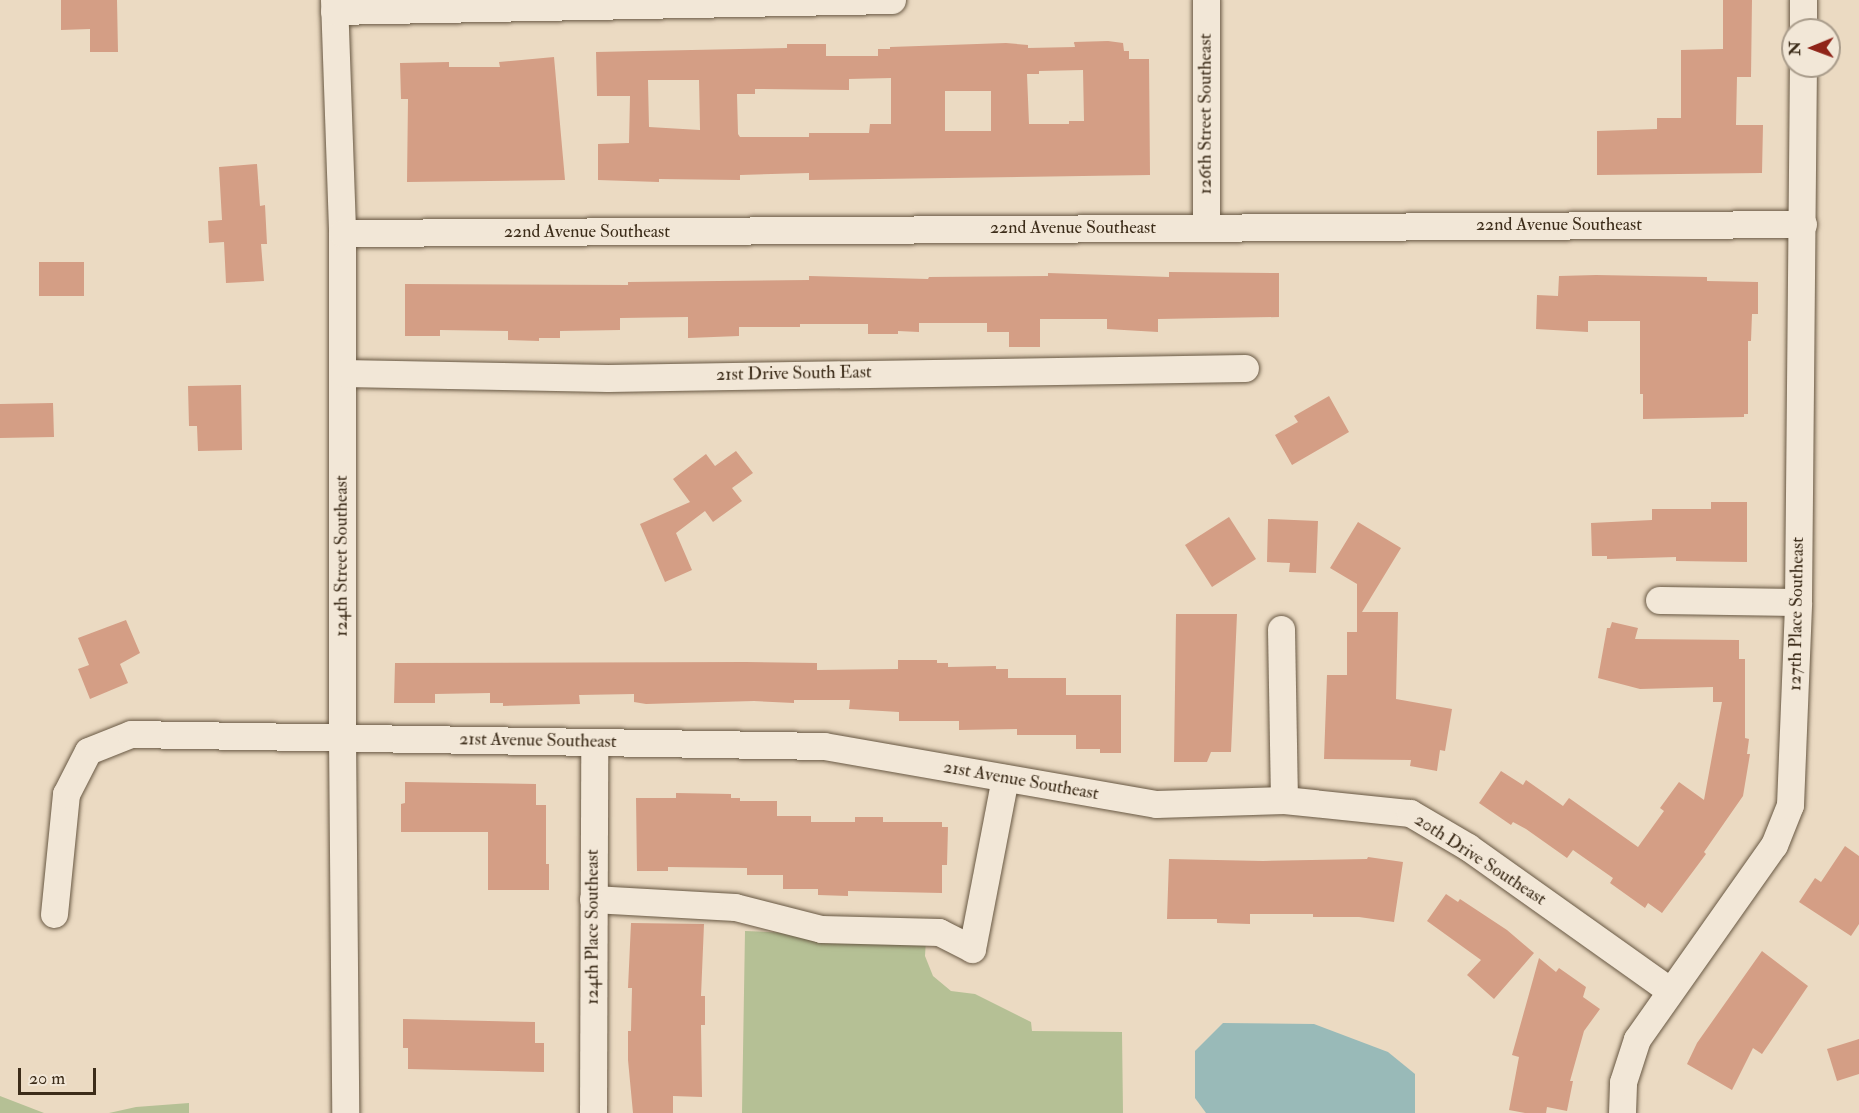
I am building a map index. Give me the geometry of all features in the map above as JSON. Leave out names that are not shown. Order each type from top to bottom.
[{"type":"street","points":[[334,5],[892,0]]},
{"type":"street","name":"126th Street Southeast","points":[[1206,0],[1206,227]]},
{"type":"street","points":[[1803,0],[1803,18]]},
{"type":"street","name":"124th Street Southeast","points":[[334,5],[342,233],[345,1113]]},
{"type":"street","name":"127th Place Southeast","points":[[1622,1113],[1623,1082],[1637,1039],[1669,990],[1774,845],[1790,806],[1798,602],[1803,78]]},
{"type":"street","name":"22nd Avenue Southeast","points":[[342,233],[1803,224]]},
{"type":"street","name":"21st Drive South East","points":[[342,374],[608,378],[1245,368]]},
{"type":"street","points":[[1659,600],[1798,602]]},
{"type":"street","points":[[1281,628],[1284,801]]},
{"type":"street","name":"21st Avenue Southeast","points":[[54,914],[66,794],[88,751],[131,734],[824,746],[1156,804]]},
{"type":"street","name":"124th Place Southeast","points":[[593,1113],[594,742]]},
{"type":"street","points":[[593,898],[735,907],[821,929],[939,932],[972,949],[1005,778]]},
{"type":"street","name":"20th Drive Southeast","points":[[1156,804],[1284,801],[1410,813],[1468,848],[1669,990]]},
{"type":"green space","points":[[745,931],[926,939],[925,956],[933,976],[951,991],[975,994],[1031,1022],[1032,1031],[1122,1032],[1123,1113],[742,1113]]},
{"type":"green space","points":[[0,1096],[44,1113],[0,1113]]},
{"type":"green space","points":[[189,1103],[189,1113],[109,1113],[136,1107]]},
{"type":"water","points":[[1223,1023],[1314,1024],[1388,1052],[1415,1074],[1415,1113],[1206,1113],[1195,1098],[1195,1051]]},
{"type":"building","points":[[61,0],[117,0],[118,52],[90,52],[90,29],[61,30]]},
{"type":"building","points":[[1723,0],[1752,0],[1751,77],[1737,77],[1736,125],[1763,125],[1762,173],[1597,175],[1597,131],[1657,129],[1657,118],[1681,118],[1681,50],[1723,49]]},
{"type":"building","points":[[1074,42],[1123,43],[1124,51],[1129,51],[1129,59],[1149,59],[1150,175],[809,180],[809,173],[740,175],[740,180],[659,179],[659,182],[598,180],[598,144],[629,143],[630,96],[597,96],[596,52],[787,48],[787,44],[826,44],[826,56],[878,56],[878,49],[890,49],[890,47],[1006,43],[1028,45],[1028,48],[1075,47]],"holes":[[[1083,70],[1084,121],[1069,121],[1069,124],[1029,124],[1027,74],[1039,74],[1039,71]],[[891,78],[891,124],[870,124],[869,133],[809,133],[809,137],[740,137],[738,134],[737,94],[755,94],[755,89],[849,90],[849,79]],[[648,80],[699,80],[700,130],[649,127]],[[945,91],[991,91],[991,131],[945,131]]]},
{"type":"building","points":[[554,57],[565,180],[407,182],[408,99],[401,99],[400,63],[449,62],[449,67],[500,67],[499,62]]},
{"type":"building","points":[[257,164],[260,206],[265,205],[267,244],[261,244],[264,281],[226,283],[224,242],[209,243],[208,221],[222,220],[219,167]]},
{"type":"building","points":[[39,262],[84,262],[84,296],[39,296]]},
{"type":"building","points":[[1169,272],[1279,273],[1279,317],[1158,319],[1158,332],[1107,329],[1107,319],[1040,319],[1040,347],[1009,347],[1009,332],[987,332],[987,323],[919,323],[919,332],[898,331],[898,334],[868,334],[868,324],[739,327],[739,336],[688,338],[688,317],[620,318],[620,330],[560,331],[560,338],[539,338],[539,341],[508,340],[508,331],[440,330],[440,336],[405,336],[405,284],[628,285],[628,282],[809,280],[809,276],[928,279],[929,277],[1048,276],[1048,273],[1169,277]]},
{"type":"building","points":[[1559,276],[1707,277],[1707,281],[1758,282],[1758,314],[1752,314],[1751,341],[1748,341],[1748,414],[1744,414],[1744,417],[1643,419],[1643,394],[1640,394],[1640,321],[1588,321],[1588,332],[1536,329],[1537,295],[1558,296]]},
{"type":"building","points":[[241,385],[242,450],[198,451],[197,426],[189,426],[188,386]]},
{"type":"building","points":[[1329,396],[1349,432],[1292,465],[1275,435],[1298,422],[1294,416]]},
{"type":"building","points":[[53,403],[54,437],[0,438],[0,404]]},
{"type":"building","points":[[736,451],[753,473],[732,488],[742,501],[713,522],[705,511],[676,533],[692,570],[665,582],[640,524],[690,502],[673,479],[706,454],[715,466]]},
{"type":"building","points":[[1711,502],[1747,502],[1747,562],[1676,561],[1676,557],[1607,559],[1607,556],[1592,556],[1591,523],[1652,520],[1652,509],[1711,509]]},
{"type":"building","points":[[1229,517],[1256,559],[1212,587],[1185,545]]},
{"type":"building","points":[[1268,519],[1318,521],[1316,573],[1289,572],[1290,563],[1267,562]]},
{"type":"building","points":[[1358,522],[1401,548],[1362,612],[1398,612],[1396,699],[1452,709],[1445,751],[1440,750],[1437,771],[1410,766],[1411,760],[1324,759],[1327,675],[1347,675],[1347,632],[1357,632],[1357,584],[1330,568]]},
{"type":"building","points":[[1176,614],[1237,614],[1231,752],[1211,752],[1207,762],[1174,762]]},
{"type":"building","points":[[126,620],[140,653],[120,664],[128,683],[90,699],[78,669],[89,665],[78,638]]},
{"type":"building","points":[[1612,622],[1638,628],[1635,639],[1739,640],[1739,659],[1745,659],[1745,738],[1749,739],[1747,754],[1750,754],[1743,796],[1704,852],[1706,854],[1662,913],[1648,903],[1645,908],[1610,883],[1613,878],[1573,850],[1567,858],[1526,829],[1513,822],[1511,825],[1479,803],[1501,771],[1523,785],[1526,780],[1563,806],[1569,798],[1638,847],[1664,811],[1660,808],[1679,782],[1704,800],[1722,702],[1713,702],[1713,687],[1640,689],[1598,678],[1607,628],[1610,628]]},
{"type":"building","points":[[898,660],[937,660],[937,663],[948,663],[948,667],[996,666],[996,669],[1008,669],[1008,678],[1066,678],[1066,695],[1121,695],[1121,753],[1100,753],[1100,749],[1076,749],[1076,735],[1017,735],[1017,729],[959,730],[959,721],[899,721],[899,712],[849,709],[850,700],[794,700],[794,703],[754,701],[646,704],[634,702],[634,694],[579,695],[580,704],[503,706],[503,703],[490,703],[490,693],[435,694],[435,703],[394,703],[395,663],[817,663],[817,670],[898,669]]},
{"type":"building","points":[[405,782],[536,784],[536,805],[546,805],[546,864],[549,864],[549,890],[488,890],[488,832],[401,832],[401,804],[405,803]]},
{"type":"building","points":[[676,793],[731,794],[731,798],[740,798],[740,801],[777,801],[777,816],[811,816],[811,822],[855,822],[855,817],[883,817],[883,822],[942,822],[942,827],[948,827],[947,865],[942,865],[942,893],[848,891],[848,896],[818,895],[818,889],[783,889],[783,875],[747,875],[747,868],[668,867],[668,871],[637,871],[636,798],[676,798]]},
{"type":"building","points":[[1845,846],[1859,856],[1859,924],[1851,936],[1799,902],[1815,878],[1821,882]]},
{"type":"building","points":[[1368,857],[1403,862],[1394,922],[1359,917],[1313,917],[1313,914],[1250,914],[1250,924],[1217,923],[1217,919],[1167,919],[1169,859],[1263,861],[1367,859]]},
{"type":"building","points":[[1446,894],[1458,902],[1460,899],[1507,930],[1534,953],[1494,999],[1467,975],[1481,960],[1427,921]]},
{"type":"building","points":[[631,923],[704,924],[701,996],[705,996],[705,1025],[701,1025],[702,1097],[673,1096],[673,1113],[633,1113],[628,1060],[632,988],[628,988]]},
{"type":"building","points":[[1762,951],[1808,986],[1762,1054],[1753,1048],[1732,1090],[1687,1064],[1697,1043]]},
{"type":"building","points":[[1539,958],[1556,972],[1559,968],[1586,987],[1583,997],[1600,1009],[1584,1031],[1570,1081],[1573,1081],[1567,1111],[1547,1107],[1546,1113],[1525,1113],[1509,1110],[1519,1057],[1512,1055]]},
{"type":"building","points":[[403,1019],[535,1022],[535,1043],[544,1043],[544,1072],[408,1069],[408,1048],[403,1048]]},
{"type":"building","points":[[1859,1039],[1859,1074],[1837,1081],[1827,1049]]}]
